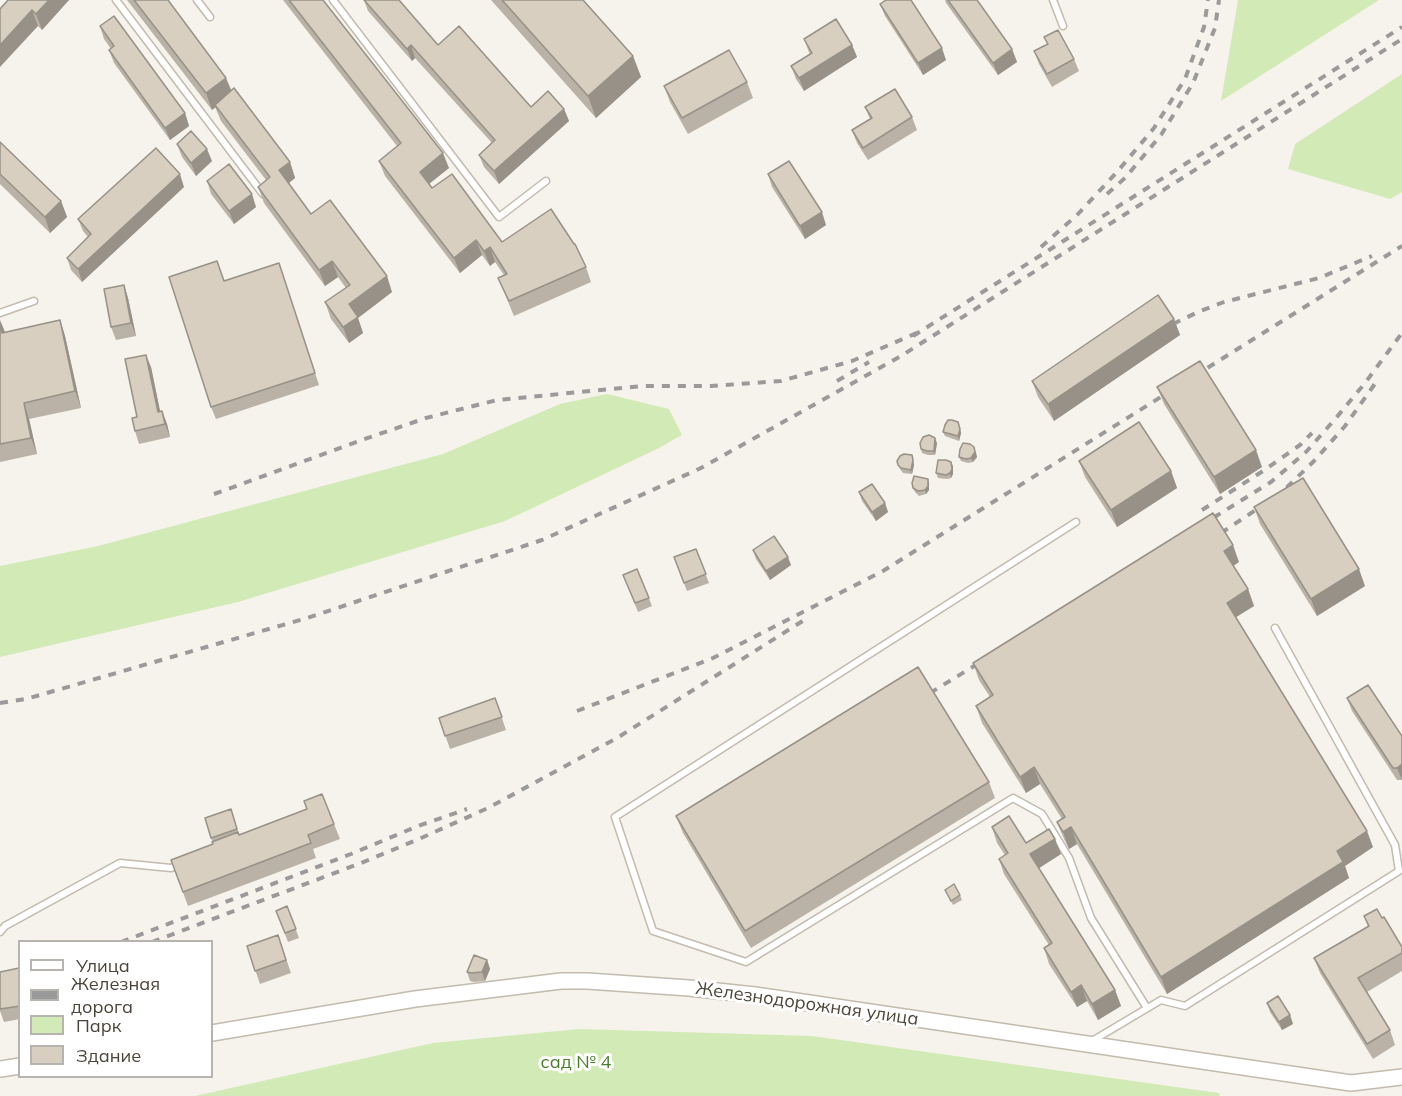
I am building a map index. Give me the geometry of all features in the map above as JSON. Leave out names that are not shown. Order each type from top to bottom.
[{"type":"street","name":"Железнодорожная улица","points":[[213,1033],[415,999],[561,981],[587,981],[755,995],[1351,1083],[1402,1077]]},
{"type":"street","points":[[0,1069],[18,1066]]},
{"type":"lane","points":[[116,0],[263,194]]},
{"type":"lane","points":[[197,0],[210,17]]},
{"type":"lane","points":[[333,0],[499,217],[546,181]]},
{"type":"lane","points":[[1053,0],[1063,26]]},
{"type":"lane","points":[[0,313],[34,301]]},
{"type":"lane","points":[[1076,522],[615,817],[653,931],[746,962],[1013,798],[1042,814],[1069,858],[1091,918],[1147,1008]]},
{"type":"lane","points":[[1086,1044],[1161,1000],[1185,1006],[1399,871],[1395,845],[1275,628]]},
{"type":"lane","points":[[0,932],[5,926],[120,863],[171,868],[192,860]]},
{"type":"green space","points":[[1238,0],[1379,0],[1221,101]]},
{"type":"green space","points":[[1402,74],[1402,192],[1390,199],[1288,169],[1295,144]]},
{"type":"green space","points":[[607,394],[669,409],[682,435],[505,521],[238,602],[0,657],[0,566],[98,546],[443,454],[560,404]]},
{"type":"green space","name":"сад № 4","points":[[579,1029],[812,1036],[1219,1093],[1220,1096],[195,1096],[433,1043]]},
{"type":"building","points":[[8,0],[49,0],[36,14],[32,10],[0,45],[0,9]]},
{"type":"building","points":[[134,0],[168,0],[226,78],[206,93]]},
{"type":"building","points":[[289,0],[323,0],[443,153],[420,172],[432,188],[452,174],[502,242],[551,209],[575,244],[586,267],[509,301],[498,278],[507,274],[490,247],[484,251],[476,240],[454,258],[379,161],[401,143]]},
{"type":"building","points":[[364,0],[399,0],[438,45],[459,26],[531,107],[548,91],[564,109],[494,171],[479,155],[495,140],[411,45],[407,49]]},
{"type":"building","points":[[502,0],[583,0],[633,56],[588,96]]},
{"type":"building","points":[[886,0],[911,0],[942,48],[918,63],[880,4]]},
{"type":"building","points":[[948,0],[977,0],[1012,49],[993,63]]},
{"type":"building","points":[[114,16],[185,113],[165,128],[109,50],[114,46],[100,26]]},
{"type":"building","points":[[836,19],[852,45],[799,78],[791,66],[812,53],[804,39]]},
{"type":"building","points":[[1058,30],[1074,59],[1047,74],[1034,51],[1048,44],[1044,37]]},
{"type":"building","points":[[729,50],[747,82],[682,118],[664,86]]},
{"type":"building","points":[[234,88],[290,162],[279,170],[311,214],[330,200],[387,276],[349,304],[358,317],[343,327],[325,302],[350,285],[332,261],[319,270],[258,187],[270,177],[215,105]]},
{"type":"building","points":[[895,89],[912,117],[863,148],[852,130],[872,118],[865,107]]},
{"type":"building","points":[[191,131],[207,149],[191,163],[177,144]]},
{"type":"building","points":[[0,142],[61,201],[45,217],[0,174]]},
{"type":"building","points":[[156,148],[180,174],[78,269],[67,258],[91,234],[78,219]]},
{"type":"building","points":[[789,161],[822,212],[800,226],[768,174]]},
{"type":"building","points":[[229,164],[252,194],[229,211],[207,181]]},
{"type":"building","points":[[217,261],[224,281],[279,263],[315,373],[211,407],[169,277]]},
{"type":"building","points":[[124,285],[131,323],[111,327],[104,289]]},
{"type":"building","points":[[1158,295],[1174,319],[1048,404],[1032,381]]},
{"type":"building","points":[[60,320],[75,391],[24,403],[31,438],[0,444],[0,323],[2,333]]},
{"type":"building","points":[[146,355],[158,412],[162,411],[165,424],[135,431],[132,418],[137,417],[125,359]]},
{"type":"building","points":[[1200,361],[1256,450],[1214,477],[1157,387]]},
{"type":"building","points":[[948,420],[958,422],[960,429],[958,436],[943,432]]},
{"type":"building","points":[[1139,422],[1171,471],[1111,510],[1079,461]]},
{"type":"building","points":[[929,435],[935,438],[934,451],[921,449],[920,443],[923,437]]},
{"type":"building","points":[[963,443],[974,447],[975,452],[971,458],[959,457]]},
{"type":"building","points":[[904,454],[912,455],[911,470],[898,465],[897,461]]},
{"type":"building","points":[[938,460],[951,462],[950,473],[946,475],[936,473]]},
{"type":"building","points":[[914,476],[928,479],[928,486],[925,490],[918,491],[913,488]]},
{"type":"building","points":[[1303,478],[1359,569],[1311,599],[1254,507]]},
{"type":"building","points":[[872,484],[885,503],[872,512],[859,492]]},
{"type":"building","points":[[1213,513],[1233,545],[1224,551],[1248,589],[1227,603],[1367,831],[1337,851],[1343,862],[1161,977],[1071,827],[1063,832],[1057,822],[1065,817],[1034,767],[1020,777],[976,706],[993,695],[973,663]]},
{"type":"building","points":[[774,536],[788,557],[766,571],[753,550]]},
{"type":"building","points":[[696,549],[706,574],[684,583],[674,557]]},
{"type":"building","points":[[637,569],[649,598],[635,603],[623,575]]},
{"type":"building","points":[[918,667],[989,782],[745,931],[676,816]]},
{"type":"building","points":[[1368,685],[1402,736],[1402,764],[1397,768],[1393,768],[1347,698]]},
{"type":"building","points":[[495,698],[502,717],[445,736],[439,718]]},
{"type":"building","points":[[322,794],[334,824],[308,835],[311,843],[183,892],[171,860],[238,832],[239,835],[307,809],[304,801]]},
{"type":"building","points":[[231,809],[237,829],[211,838],[205,818]]},
{"type":"building","points":[[1009,816],[1026,843],[1049,829],[1055,839],[1030,854],[1115,990],[1092,1004],[1081,985],[1071,992],[1044,948],[1052,943],[999,859],[1008,853],[992,827]]},
{"type":"building","points":[[954,884],[960,895],[951,901],[945,890]]},
{"type":"building","points":[[287,906],[296,929],[285,933],[276,911]]},
{"type":"building","points":[[1377,909],[1402,947],[1402,953],[1358,978],[1390,1030],[1367,1044],[1314,958],[1369,926],[1364,916]]},
{"type":"building","points":[[278,935],[286,960],[255,971],[247,946]]},
{"type":"building","points":[[474,955],[487,960],[482,972],[467,972]]},
{"type":"building","points":[[18,968],[18,1006],[0,1009],[0,972]]},
{"type":"building","points":[[1278,996],[1290,1015],[1279,1022],[1267,1003]]},
{"type":"railway","points":[[1041,247],[1078,214],[1154,128],[1185,79],[1204,27],[1208,0]]},
{"type":"railway","points":[[1107,194],[1125,178],[1161,135],[1193,83],[1215,28],[1219,0]]},
{"type":"railway","points":[[913,336],[1402,27]]},
{"type":"railway","points":[[0,703],[26,699],[307,618],[542,540],[701,468],[901,356],[1402,39]]},
{"type":"railway","points":[[577,711],[713,658],[883,571],[1402,246]]},
{"type":"railway","points":[[1173,324],[1224,302],[1319,278],[1372,256]]},
{"type":"railway","points":[[214,494],[426,418],[497,400],[643,386],[711,386],[781,381],[852,361],[919,332]]},
{"type":"railway","points":[[1200,526],[1271,482],[1306,452],[1365,383],[1402,333]]},
{"type":"railway","points":[[837,381],[869,362]]},
{"type":"railway","points":[[1221,533],[1280,494],[1314,461],[1345,426],[1379,378]]},
{"type":"railway","points":[[1202,510],[1263,471],[1300,445],[1312,433]]},
{"type":"railway","points":[[157,940],[361,863],[488,808],[617,738],[809,617]]},
{"type":"railway","points":[[930,693],[989,657]]},
{"type":"railway","points":[[126,940],[467,809]]}]
